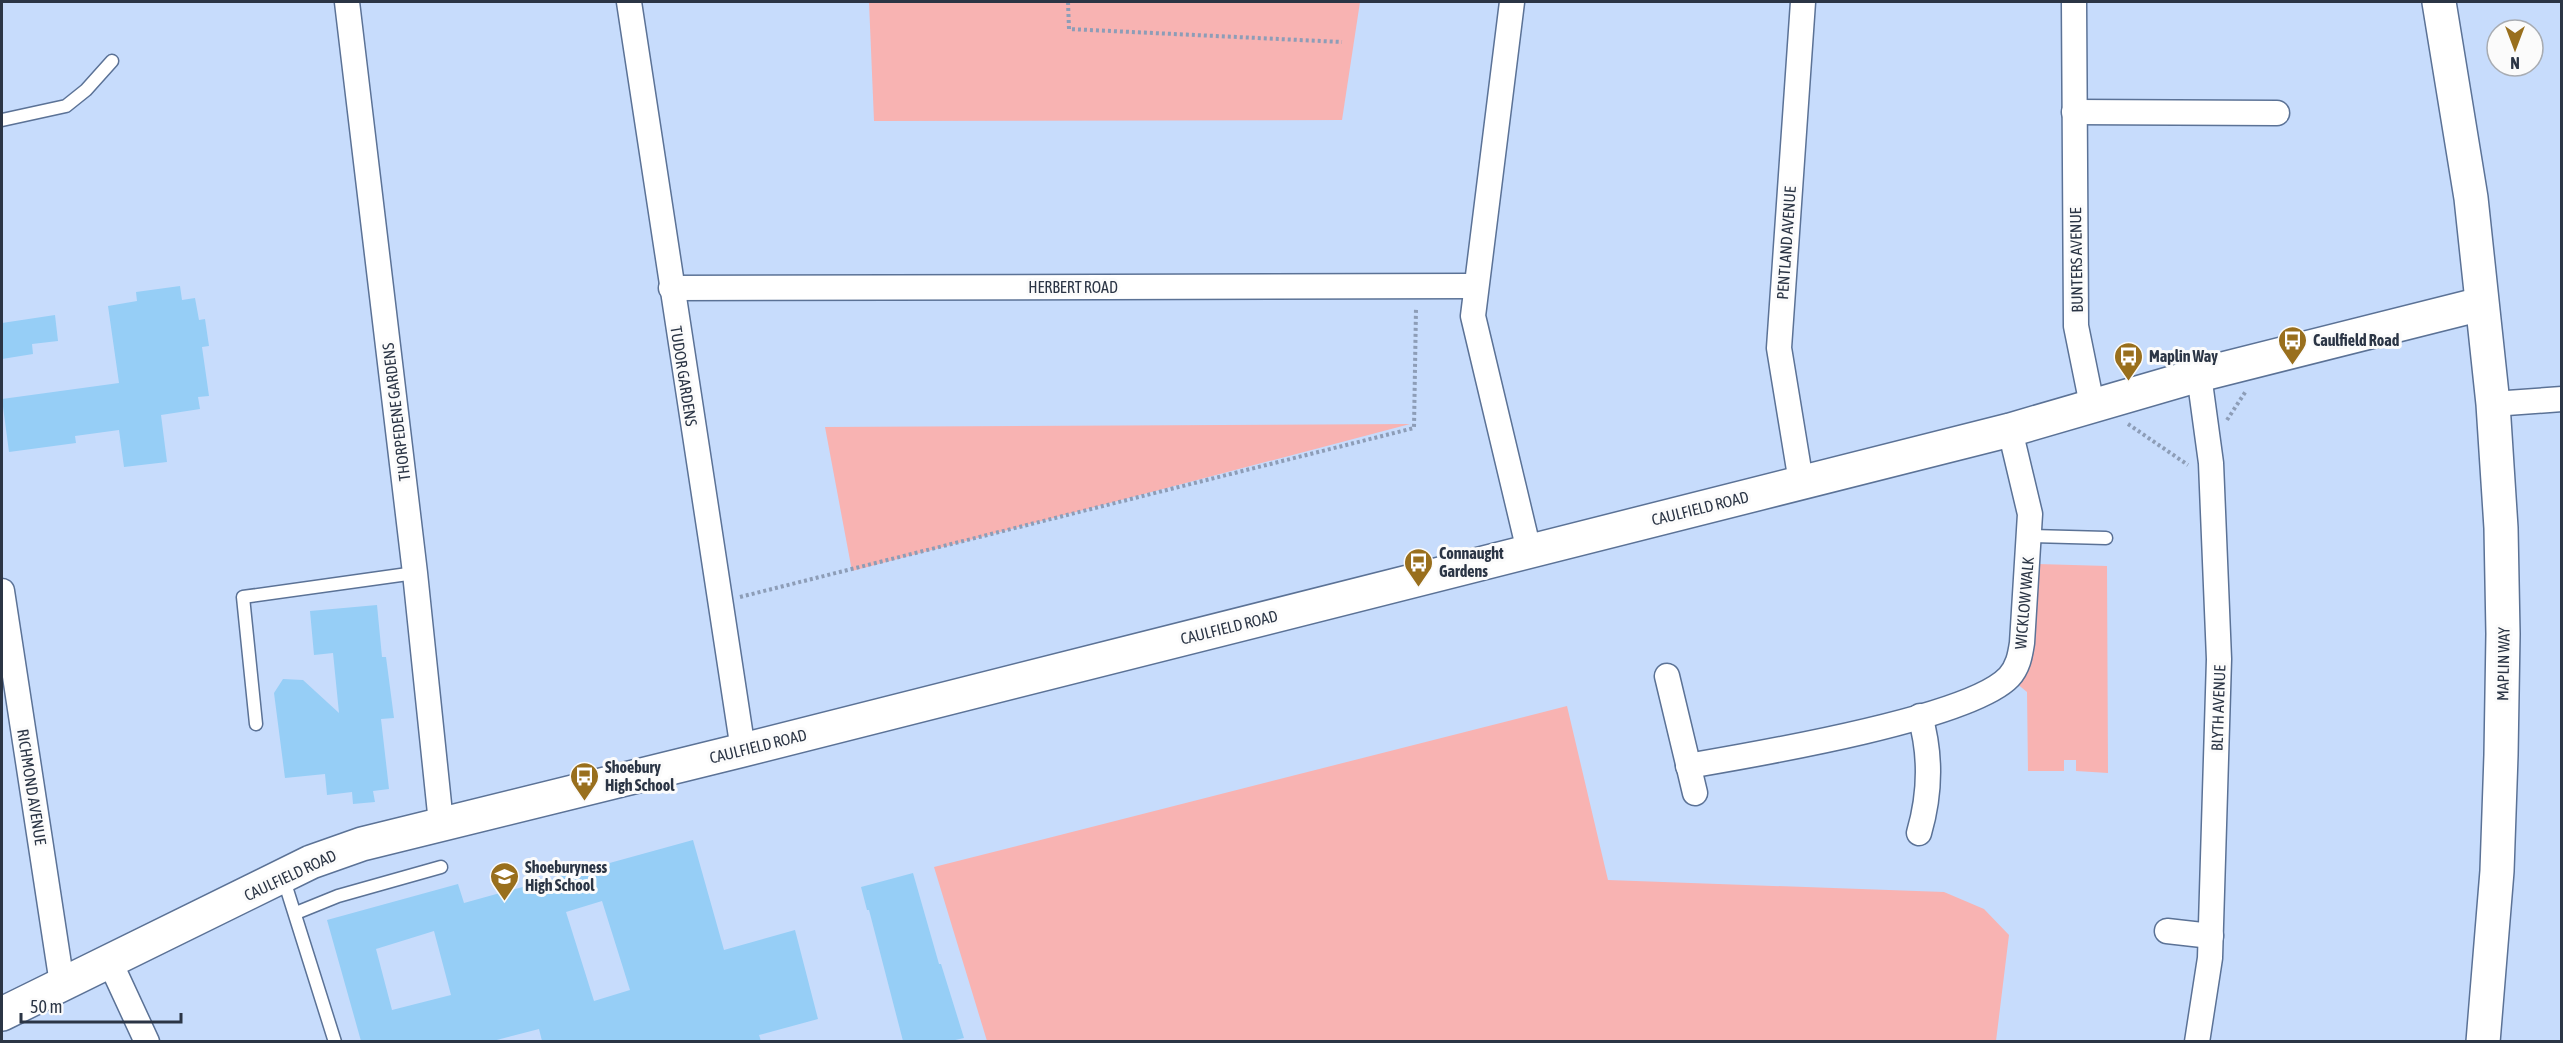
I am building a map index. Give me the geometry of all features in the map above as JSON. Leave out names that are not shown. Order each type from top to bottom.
[{"type":"street","name":"THORPEDENE GARDENS","points":[[347,2],[415,573],[441,823]]},
{"type":"street","name":"TUDOR GARDENS","points":[[629,2],[743,750]]},
{"type":"street","points":[[1512,2],[1474,286],[1473,316],[1529,551]]},
{"type":"street","name":"PENTLAND AVENUE","points":[[1801,482],[1779,348],[1803,2]]},
{"type":"street","name":"BUNTERS AVENUE","points":[[2074,2],[2076,326],[2099,403]]},
{"type":"street","name":"MAPLIN WAY","points":[[2439,2],[2471,198],[2493,404],[2501,528],[2503,645],[2497,871],[2483,1041]]},
{"type":"street","points":[[2074,112],[2277,113]]},
{"type":"street","name":"HERBERT ROAD","points":[[671,288],[1474,286]]},
{"type":"street","name":"CAULFIELD ROAD","points":[[2,1014],[311,862],[362,844],[2010,430],[2199,375],[2481,304]]},
{"type":"street","name":"BLYTH AVENUE","points":[[2197,1041],[2211,936],[2219,659],[2211,464],[2199,375]]},
{"type":"street","points":[[2493,404],[2562,399]]},
{"type":"street","name":"WICKLOW WALK","points":[[1688,766],[1760,753],[1920,716],[1992,689],[2008,678],[2018,664],[2030,536],[2030,514],[2010,430]]},
{"type":"street","name":"RICHMOND AVENUE","points":[[2,591],[7,657],[63,984]]},
{"type":"street","points":[[1667,676],[1695,793]]},
{"type":"street","points":[[1919,833],[1934,805],[1927,739],[1920,716]]},
{"type":"street","points":[[2167,931],[2211,936]]},
{"type":"street","points":[[110,962],[147,1041]]},
{"type":"lane","points":[[2,120],[66,106],[86,90],[112,62]]},
{"type":"lane","points":[[2030,536],[2106,538]]},
{"type":"lane","points":[[256,724],[243,597],[415,573]]},
{"type":"lane","points":[[296,913],[338,896],[441,867]]},
{"type":"lane","points":[[282,876],[296,913],[335,1041]]},
{"type":"path","points":[[1068,2],[1069,29],[1342,42]]},
{"type":"path","points":[[720,602],[1414,428],[1416,286]]},
{"type":"path","points":[[2207,430],[2222,428],[2253,380],[2251,362]]},
{"type":"path","points":[[2099,403],[2190,466],[2211,464]]},
{"type":"shaded area","points":[[869,2],[1360,2],[1342,120],[874,121]]},
{"type":"shaded area","points":[[1410,424],[852,571],[825,427]]},
{"type":"shaded area","points":[[2038,564],[2107,566],[2108,773],[2076,771],[2076,760],[2064,760],[2064,771],[2028,771],[2027,692],[2016,683]]},
{"type":"shaded area","points":[[1567,706],[1608,880],[1944,892],[1984,909],[2009,935],[1996,1041],[987,1041],[934,867]]},
{"type":"building","points":[[180,286],[182,300],[195,298],[199,320],[205,319],[209,346],[202,347],[209,396],[198,397],[200,409],[161,415],[167,462],[124,467],[119,430],[75,436],[76,443],[9,452],[2,399],[119,383],[108,306],[137,301],[136,292]]},
{"type":"building","points":[[55,315],[58,341],[32,344],[33,354],[2,359],[2,323]]},
{"type":"building","points":[[377,605],[382,657],[386,657],[394,718],[381,719],[389,789],[373,791],[375,802],[353,804],[352,792],[327,795],[325,774],[285,778],[274,693],[283,679],[303,680],[339,713],[333,653],[314,655],[310,611]]},
{"type":"building","points":[[693,840],[724,950],[795,930],[818,1019],[759,1035],[761,1041],[542,1041],[539,1029],[493,1041],[361,1041],[327,920],[458,884],[464,903]],"holes":[[[602,901],[630,990],[594,1001],[566,912]],[[434,931],[451,995],[392,1010],[376,949]]]},
{"type":"building","points":[[913,873],[939,964],[941,964],[964,1038],[951,1041],[903,1041],[861,887]]},
{"type":"place","name":"Caulfield Road","points":[[2292,366]]},
{"type":"place","name":"Maplin Way","points":[[2128,382]]},
{"type":"place","name":"Connaught Gardens","points":[[1418,588]]},
{"type":"place","name":"Shoebury High School","points":[[584,802]]},
{"type":"place","name":"Shoeburyness High School","points":[[504,902]]}]
